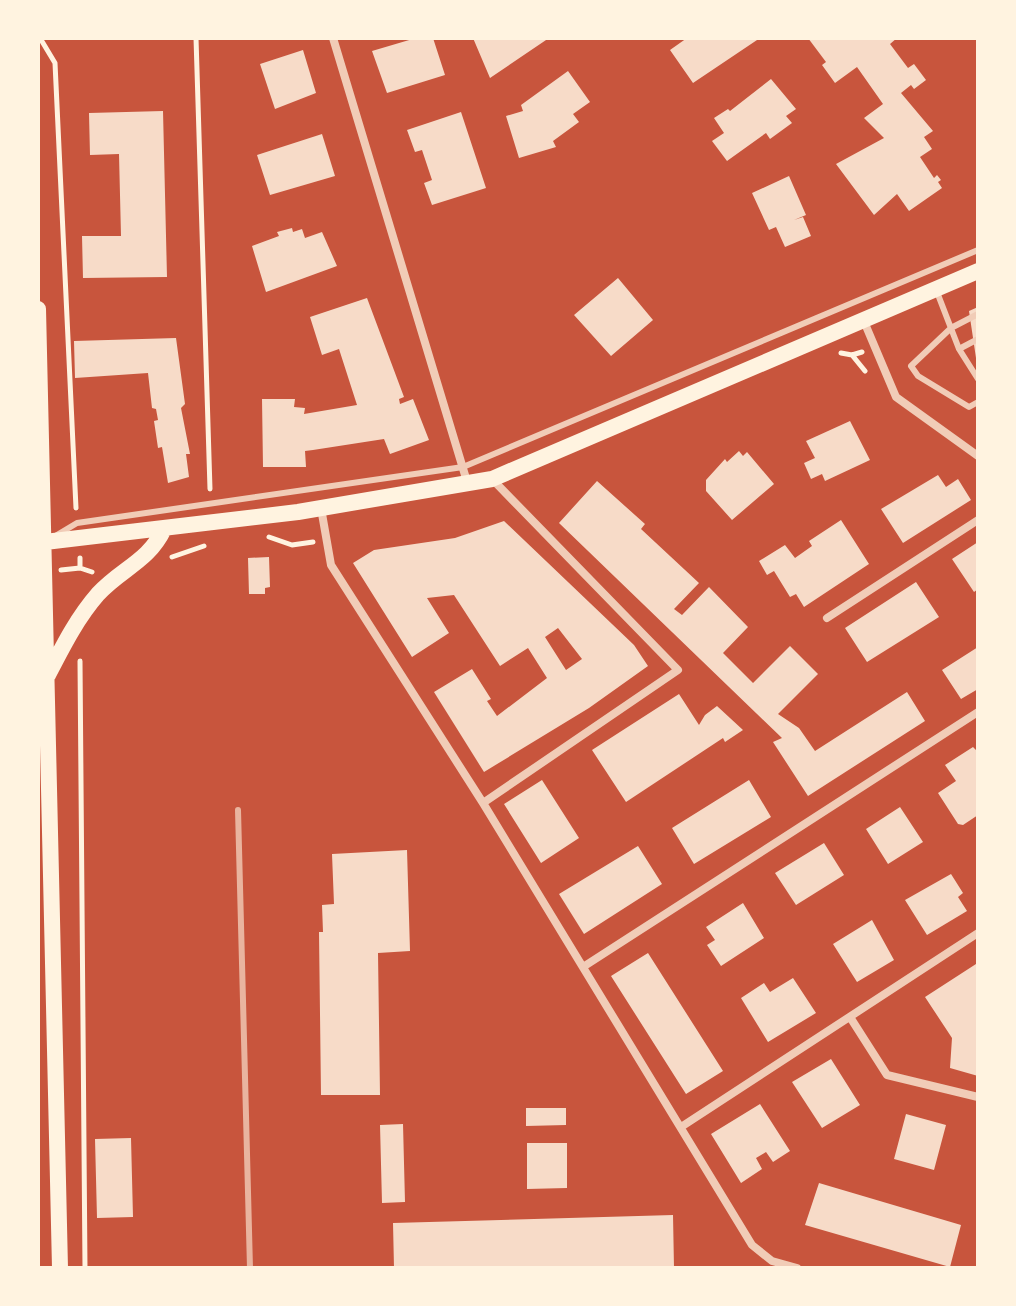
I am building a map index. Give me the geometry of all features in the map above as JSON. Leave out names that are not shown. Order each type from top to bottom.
[{"type":"main road","points":[[45,542],[78,531],[164,529],[468,486],[492,479],[978,271]]},
{"type":"main road","points":[[38,309],[60,1268]]},
{"type":"main road","points":[[47,676],[70,632],[113,579],[154,550],[164,529]]},
{"type":"street","points":[[333,38],[468,486]]},
{"type":"street","points":[[863,319],[896,397],[978,456]]},
{"type":"street","points":[[483,803],[678,670],[492,479]]},
{"type":"street","points":[[321,508],[331,565],[483,803],[752,1245],[772,1261],[797,1268]]},
{"type":"street","points":[[827,618],[978,520]]},
{"type":"street","points":[[583,967],[978,712]]},
{"type":"street","points":[[681,1127],[978,933]]},
{"type":"street","points":[[850,1017],[887,1075],[978,1097]]},
{"type":"lane","points":[[78,531],[463,467],[978,250]]},
{"type":"lane","points":[[936,288],[959,349],[978,379]]},
{"type":"lane","points":[[978,314],[951,328],[911,366],[918,376],[969,407],[978,402]]},
{"type":"lane","points":[[959,349],[978,339]]},
{"type":"path","points":[[40,38],[55,63],[80,568],[113,579]]},
{"type":"path","points":[[196,38],[210,492]]},
{"type":"path","points":[[828,350],[852,355],[876,347]]},
{"type":"path","points":[[265,535],[292,545],[325,541]]},
{"type":"path","points":[[170,558],[209,545]]},
{"type":"path","points":[[80,652],[85,1268]]},
{"type":"building","points":[[416,38],[433,38],[445,75],[387,93],[372,51]]},
{"type":"building","points":[[473,38],[549,38],[490,78]]},
{"type":"building","points":[[687,38],[760,38],[693,83],[670,50]]},
{"type":"building","points":[[808,38],[897,38],[890,44],[908,68],[914,64],[926,80],[914,89],[911,85],[901,93],[933,131],[924,137],[932,149],[920,157],[934,178],[937,175],[941,180],[938,182],[942,188],[909,211],[897,194],[874,215],[836,164],[884,138],[864,118],[883,104],[857,67],[835,83],[822,65],[826,62]]},
{"type":"building","points":[[303,50],[316,93],[275,109],[260,64]]},
{"type":"building","points":[[568,71],[590,102],[573,114],[579,122],[553,141],[556,147],[519,158],[506,116],[523,111],[521,105]]},
{"type":"building","points":[[771,79],[796,109],[786,116],[792,123],[770,139],[766,133],[727,161],[712,141],[724,133],[714,118],[728,109],[730,111]]},
{"type":"building","points":[[163,111],[167,277],[83,278],[82,236],[121,236],[119,154],[90,155],[89,113]]},
{"type":"building","points":[[461,112],[486,188],[432,205],[424,183],[432,180],[422,150],[415,152],[407,130]]},
{"type":"building","points":[[322,134],[335,176],[270,195],[257,155]]},
{"type":"building","points":[[789,176],[806,215],[794,220],[803,217],[811,236],[785,247],[776,227],[769,230],[752,193]]},
{"type":"building","points":[[292,228],[293,232],[302,229],[305,238],[322,232],[337,266],[266,292],[252,246],[279,236],[277,232]]},
{"type":"building","points":[[618,278],[653,320],[611,356],[574,315]]},
{"type":"building","points":[[367,298],[404,397],[399,399],[400,404],[413,399],[429,440],[390,454],[384,439],[305,451],[306,467],[263,467],[262,399],[295,399],[294,407],[305,408],[304,414],[357,405],[339,349],[322,355],[310,317]]},
{"type":"building","points":[[978,307],[978,358],[976,358],[969,311]]},
{"type":"building","points":[[176,338],[185,404],[181,408],[190,454],[186,454],[189,477],[168,483],[162,447],[158,448],[154,421],[158,420],[156,409],[152,408],[148,373],[75,378],[74,341]]},
{"type":"building","points":[[850,421],[870,460],[825,481],[822,474],[811,479],[804,463],[815,458],[806,441]]},
{"type":"building","points":[[739,451],[743,456],[747,452],[774,484],[732,520],[706,491],[706,480],[725,459],[727,462]]},
{"type":"building","points":[[938,475],[946,487],[958,479],[971,500],[903,543],[881,509]]},
{"type":"building","points":[[597,481],[645,524],[641,529],[699,583],[674,609],[682,615],[709,587],[748,627],[723,653],[753,683],[790,646],[818,674],[778,714],[799,728],[815,751],[907,692],[925,721],[808,796],[773,742],[782,738],[559,523]]},
{"type":"building","points":[[841,520],[869,564],[804,607],[796,594],[790,597],[774,571],[767,575],[759,561],[785,545],[795,558],[812,546],[809,541]]},
{"type":"building","points":[[504,521],[634,645],[648,666],[589,708],[484,772],[434,692],[472,669],[491,699],[487,701],[497,716],[547,678],[528,648],[500,666],[454,595],[427,598],[449,633],[412,657],[353,563],[374,550],[455,538]],"holes":[[[558,628],[582,659],[566,670],[545,637]]]},
{"type":"building","points":[[978,542],[978,589],[974,592],[952,559]]},
{"type":"building","points":[[269,557],[270,587],[265,588],[265,594],[249,594],[248,558]]},
{"type":"building","points":[[916,582],[939,617],[867,662],[845,628]]},
{"type":"building","points":[[978,647],[978,689],[961,699],[942,670]]},
{"type":"building","points":[[679,694],[699,725],[705,715],[717,706],[743,730],[725,742],[723,738],[626,802],[592,750]]},
{"type":"building","points":[[973,747],[978,752],[978,815],[963,825],[958,824],[938,793],[956,781],[945,765]]},
{"type":"building","points":[[542,780],[579,838],[541,863],[504,804]]},
{"type":"building","points":[[749,780],[771,817],[694,864],[672,828]]},
{"type":"building","points":[[900,807],[923,842],[888,864],[866,829]]},
{"type":"building","points":[[824,843],[844,875],[796,905],[775,873]]},
{"type":"building","points":[[638,846],[662,884],[584,934],[559,894]]},
{"type":"building","points":[[407,850],[410,951],[378,953],[380,1095],[321,1095],[319,932],[323,932],[322,905],[334,904],[332,854]]},
{"type":"building","points":[[951,874],[963,893],[958,897],[967,911],[927,935],[905,900]]},
{"type":"building","points":[[743,903],[764,938],[721,966],[707,945],[715,940],[706,927]]},
{"type":"building","points":[[872,920],[894,960],[857,982],[833,944]]},
{"type":"building","points":[[648,953],[723,1071],[686,1094],[611,976]]},
{"type":"building","points":[[976,964],[978,1076],[950,1068],[952,1038],[925,997]]},
{"type":"building","points":[[793,978],[816,1013],[768,1042],[741,998],[764,983],[770,992]]},
{"type":"building","points":[[831,1059],[860,1105],[822,1128],[792,1082]]},
{"type":"building","points":[[760,1104],[790,1151],[773,1162],[766,1152],[756,1158],[762,1169],[741,1183],[711,1134]]},
{"type":"building","points":[[526,1108],[566,1108],[566,1125],[526,1126]]},
{"type":"building","points":[[906,1114],[946,1125],[934,1170],[894,1159]]},
{"type":"building","points":[[403,1124],[405,1202],[382,1203],[380,1125]]},
{"type":"building","points":[[131,1138],[133,1217],[97,1218],[95,1139]]},
{"type":"building","points":[[527,1143],[567,1143],[567,1188],[527,1189]]},
{"type":"building","points":[[819,1183],[961,1225],[950,1267],[805,1225]]},
{"type":"building","points":[[673,1215],[674,1268],[394,1268],[393,1223]]},
{"type":"railway","points":[[238,810],[250,1268]]}]
